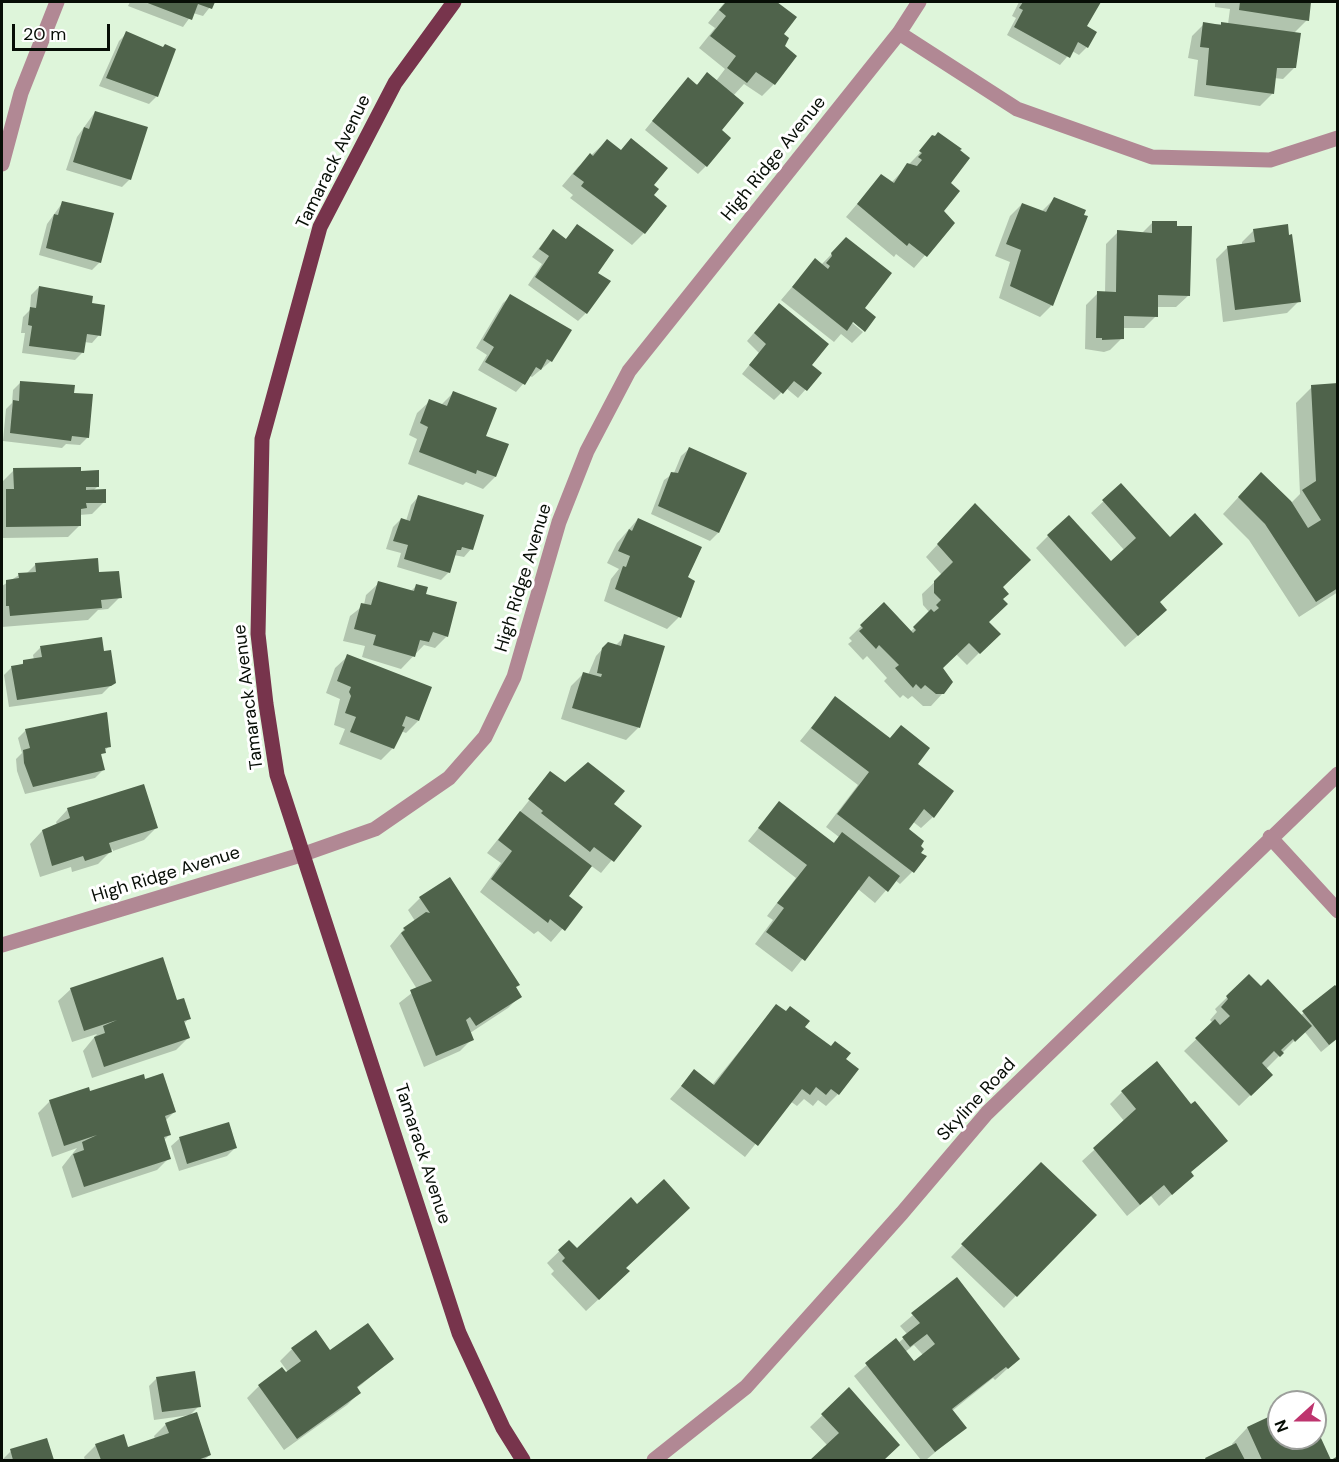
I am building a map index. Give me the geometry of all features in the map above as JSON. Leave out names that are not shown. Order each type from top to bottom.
[{"type":"main road","name":"Tamarack Avenue","points":[[454,2],[395,83],[320,227],[262,439],[260,646],[266,704],[278,775],[459,1333],[503,1428],[523,1461]]},
{"type":"street","points":[[2,164],[21,93],[57,2]]},
{"type":"street","name":"High Ridge Avenue","points":[[2,945],[304,854],[375,829],[449,778],[485,737],[514,677],[559,522],[587,451],[629,371],[899,33],[919,2]]},
{"type":"street","points":[[899,33],[1017,109],[1152,157],[1270,160],[1338,138]]},
{"type":"street","name":"Skyline Road","points":[[654,1461],[746,1387],[902,1213],[987,1113],[1270,837],[1338,774]]},
{"type":"street","points":[[1270,837],[1338,911]]},
{"type":"building","points":[[145,2],[215,2],[212,9],[198,4],[192,20]]},
{"type":"building","points":[[726,2],[777,2],[797,17],[784,34],[789,38],[785,46],[797,56],[775,85],[756,72],[747,83],[727,68],[736,56],[710,36],[726,16],[719,10]]},
{"type":"building","points":[[1023,2],[1101,2],[1087,26],[1097,32],[1088,48],[1078,42],[1070,58],[1014,27],[1023,10],[1019,8]]},
{"type":"building","points":[[1240,2],[1311,2],[1309,21],[1239,10]]},
{"type":"building","points":[[1203,22],[1221,25],[1221,22],[1301,33],[1296,68],[1277,68],[1274,94],[1206,85],[1209,48],[1200,47]]},
{"type":"building","points":[[126,31],[163,47],[165,44],[176,49],[158,97],[106,78]]},
{"type":"building","points":[[707,72],[744,103],[722,130],[731,138],[707,167],[652,121],[688,77],[697,85]]},
{"type":"building","points":[[95,111],[148,127],[131,180],[73,162],[84,127],[89,129]]},
{"type":"building","points":[[938,132],[962,149],[960,150],[970,158],[951,183],[960,191],[944,211],[955,223],[927,257],[909,243],[907,246],[857,204],[881,174],[894,183],[907,163],[917,166],[922,160],[918,157],[922,153],[919,151],[932,135],[935,136]]},
{"type":"building","points":[[631,138],[668,168],[654,185],[659,189],[654,195],[667,206],[645,234],[581,186],[584,182],[573,174],[590,153],[593,156],[607,139],[621,150]]},
{"type":"building","points":[[1054,197],[1086,210],[1084,215],[1088,216],[1053,306],[1010,286],[1021,250],[1006,244],[1022,203],[1046,212]]},
{"type":"building","points":[[62,201],[114,213],[101,263],[46,248],[54,214],[58,215]]},
{"type":"building","points":[[1152,221],[1177,221],[1177,226],[1192,226],[1190,296],[1158,295],[1158,317],[1124,316],[1124,339],[1096,338],[1097,291],[1116,292],[1117,230],[1152,233]]},
{"type":"building","points":[[577,224],[614,250],[598,273],[611,281],[587,314],[535,277],[549,256],[539,249],[553,229],[566,239]]},
{"type":"building","points":[[1288,224],[1289,235],[1292,234],[1301,302],[1235,310],[1227,246],[1255,242],[1253,229]]},
{"type":"building","points":[[846,237],[892,273],[865,308],[876,317],[865,332],[853,322],[847,331],[792,287],[815,258],[828,269],[830,266],[826,263],[832,256],[831,253]]},
{"type":"building","points":[[39,286],[93,296],[92,303],[105,305],[101,336],[87,334],[84,353],[29,346],[32,326],[28,325],[30,307],[36,308]]},
{"type":"building","points":[[510,294],[572,330],[552,362],[547,359],[541,370],[536,367],[525,385],[485,362],[494,347],[483,340]]},
{"type":"building","points":[[779,303],[829,344],[812,365],[822,373],[807,391],[794,381],[783,394],[749,365],[766,344],[754,333]]},
{"type":"building","points":[[20,381],[75,385],[74,393],[93,394],[89,438],[72,436],[71,441],[10,433],[13,400],[19,401]]},
{"type":"building","points":[[1338,383],[1338,588],[1316,602],[1265,524],[1238,497],[1261,472],[1291,501],[1308,528],[1321,520],[1302,490],[1316,481],[1311,385]]},
{"type":"building","points":[[453,391],[497,408],[486,436],[509,444],[496,477],[477,470],[476,474],[419,452],[428,427],[420,423],[429,399],[447,406]]},
{"type":"building","points":[[689,447],[747,473],[719,533],[658,506],[671,472],[678,473]]},
{"type":"building","points":[[81,467],[81,471],[99,470],[99,487],[86,487],[86,490],[106,489],[106,503],[86,503],[87,508],[81,509],[81,526],[6,527],[6,489],[14,489],[13,468]]},
{"type":"building","points":[[1121,483],[1170,537],[1195,513],[1223,544],[1160,602],[1167,610],[1138,636],[1047,535],[1069,515],[1111,561],[1136,538],[1102,500]]},
{"type":"building","points":[[418,495],[484,515],[473,550],[462,547],[461,550],[457,550],[450,573],[404,559],[408,545],[393,541],[401,518],[410,521]]},
{"type":"building","points":[[975,503],[1031,560],[1003,587],[1009,594],[1003,599],[1008,604],[989,622],[1001,634],[980,654],[969,643],[943,668],[953,682],[944,694],[936,694],[925,685],[921,689],[916,684],[913,688],[895,668],[899,665],[879,645],[876,649],[859,631],[863,628],[860,625],[884,602],[913,633],[916,630],[913,627],[931,609],[934,612],[939,608],[936,605],[941,600],[934,593],[934,581],[953,562],[937,544]]},
{"type":"building","points":[[638,518],[702,547],[688,577],[695,581],[681,618],[615,589],[623,566],[626,567],[630,556],[618,551],[629,529],[632,531]]},
{"type":"building","points":[[98,558],[99,572],[119,571],[122,598],[101,600],[102,608],[10,616],[9,606],[6,606],[6,580],[19,578],[18,573],[36,572],[35,563]]},
{"type":"building","points":[[378,581],[414,591],[416,584],[428,587],[426,594],[457,602],[448,637],[433,632],[429,642],[420,640],[415,657],[373,645],[376,635],[354,629],[361,603],[371,605]]},
{"type":"building","points":[[624,634],[665,646],[640,728],[572,708],[583,672],[601,677],[602,674],[597,673],[602,648],[608,642],[621,646]]},
{"type":"building","points":[[102,637],[104,651],[111,650],[116,683],[111,686],[17,700],[11,666],[23,664],[23,660],[42,657],[40,646]]},
{"type":"building","points":[[347,654],[432,687],[419,721],[406,716],[402,726],[405,727],[394,749],[350,732],[356,717],[345,713],[351,696],[349,692],[351,687],[337,681]]},
{"type":"building","points":[[835,696],[890,738],[901,725],[930,748],[918,764],[954,791],[934,818],[924,809],[909,829],[924,841],[921,846],[924,849],[921,853],[927,856],[914,873],[837,814],[869,772],[811,728]]},
{"type":"building","points":[[107,712],[111,747],[105,748],[106,753],[101,754],[105,770],[33,787],[24,763],[23,750],[30,748],[25,729]]},
{"type":"building","points":[[588,762],[625,791],[614,804],[642,826],[614,862],[594,847],[590,852],[541,813],[543,811],[528,799],[550,771],[565,782]]},
{"type":"building","points":[[144,784],[158,828],[109,843],[112,852],[85,861],[83,856],[52,866],[42,830],[70,818],[67,808]]},
{"type":"building","points":[[779,801],[834,843],[842,832],[900,876],[888,892],[869,876],[805,961],[766,932],[784,908],[777,903],[807,865],[758,828]]},
{"type":"building","points":[[520,811],[592,866],[569,896],[583,907],[565,931],[550,919],[548,923],[491,879],[512,851],[498,840]]},
{"type":"building","points":[[450,877],[520,985],[516,987],[522,997],[476,1026],[470,1017],[466,1020],[474,1040],[436,1056],[410,990],[432,981],[401,933],[405,930],[403,928],[426,912],[430,913],[419,897]]},
{"type":"building","points":[[163,957],[177,1000],[184,998],[191,1019],[184,1021],[190,1038],[104,1067],[94,1037],[105,1033],[103,1026],[117,1020],[84,1031],[70,988]]},
{"type":"building","points":[[1249,974],[1261,986],[1268,979],[1312,1026],[1295,1042],[1293,1039],[1281,1050],[1284,1053],[1280,1057],[1274,1051],[1262,1063],[1273,1075],[1251,1096],[1195,1038],[1215,1019],[1220,1025],[1230,1016],[1221,1007],[1228,999],[1226,996]]},
{"type":"building","points":[[1335,985],[1338,988],[1338,1038],[1329,1045],[1302,1011]]},
{"type":"building","points":[[776,1004],[786,1011],[790,1006],[810,1021],[805,1027],[831,1046],[835,1041],[851,1053],[846,1059],[859,1069],[839,1095],[831,1089],[826,1095],[816,1087],[810,1095],[802,1089],[758,1146],[681,1086],[694,1069],[714,1085]]},
{"type":"building","points":[[1157,1061],[1191,1104],[1195,1101],[1228,1141],[1191,1172],[1194,1176],[1172,1195],[1164,1185],[1140,1205],[1093,1148],[1136,1109],[1121,1091]]},
{"type":"building","points":[[163,1073],[176,1112],[165,1116],[171,1135],[164,1137],[171,1159],[84,1187],[73,1154],[84,1150],[82,1142],[97,1135],[64,1146],[49,1100],[89,1087],[90,1091],[144,1074],[145,1079]]},
{"type":"building","points":[[229,1122],[237,1148],[187,1164],[179,1137]]},
{"type":"building","points":[[1041,1162],[1097,1215],[1017,1297],[961,1244]]},
{"type":"building","points":[[664,1179],[690,1208],[626,1268],[630,1271],[599,1300],[562,1261],[565,1258],[558,1250],[569,1240],[577,1248],[631,1197],[637,1204]]},
{"type":"building","points":[[957,1277],[1020,1359],[1008,1369],[1006,1367],[952,1409],[967,1428],[935,1452],[865,1363],[896,1338],[914,1361],[935,1344],[927,1334],[910,1347],[902,1337],[920,1323],[911,1313]]},
{"type":"building","points":[[368,1323],[394,1359],[357,1387],[361,1393],[297,1439],[258,1385],[282,1367],[286,1372],[301,1361],[291,1348],[316,1330],[330,1350]]},
{"type":"building","points":[[195,1371],[201,1407],[162,1412],[156,1377]]},
{"type":"building","points":[[849,1387],[900,1445],[884,1460],[810,1460],[839,1433],[821,1414]]},
{"type":"building","points":[[197,1412],[211,1455],[198,1460],[101,1460],[95,1444],[124,1434],[128,1447],[169,1433],[165,1423]]},
{"type":"building","points":[[1267,1418],[1267,1450],[1326,1450],[1331,1460],[1262,1460],[1247,1427]]},
{"type":"building","points":[[47,1438],[54,1460],[13,1460],[10,1449]]},
{"type":"building","points":[[1236,1443],[1245,1460],[1206,1460],[1205,1458]]}]
